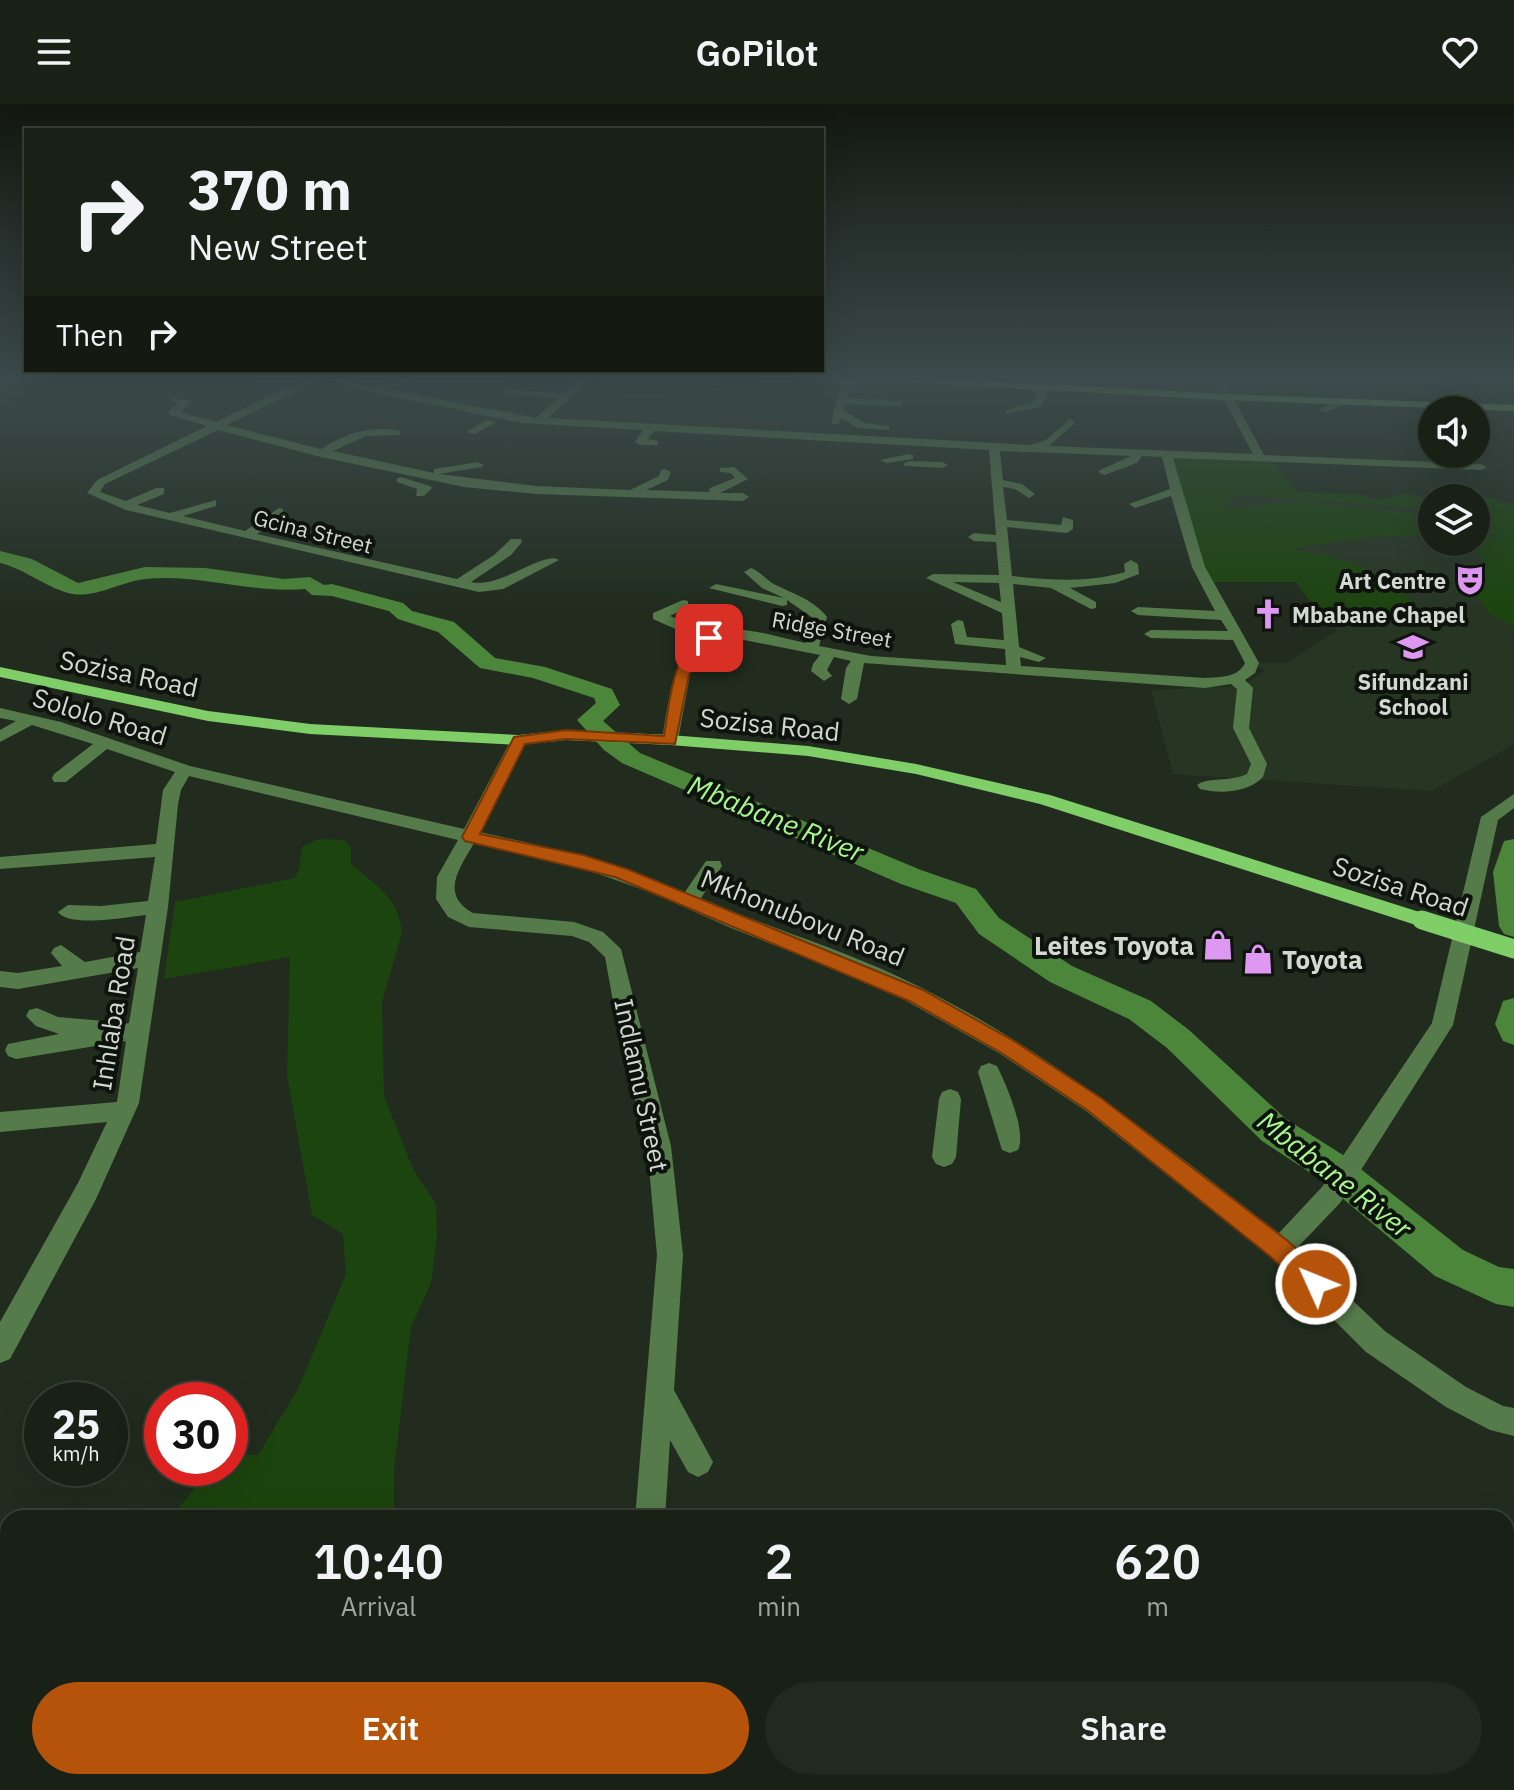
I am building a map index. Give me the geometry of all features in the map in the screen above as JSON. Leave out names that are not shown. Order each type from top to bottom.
[{"type":"main road","name":"Sozisa Road","points":[[0,672],[222,718],[310,729],[519,740],[566,735],[670,740],[808,751],[916,769],[1030,796],[1514,949]]},
{"type":"street","points":[[154,472],[156,470],[145,461],[155,456]]},
{"type":"street","points":[[331,456],[515,488],[743,497]]},
{"type":"street","points":[[995,456],[997,480],[994,505],[1001,523],[1014,671]]},
{"type":"street","points":[[1104,472],[1133,461],[1137,456]]},
{"type":"street","points":[[1167,456],[1179,492],[1179,509],[1205,582],[1252,663],[1250,670],[1234,679],[1245,688],[1241,728],[1259,764],[1255,777],[1240,785],[1206,785]]},
{"type":"street","points":[[1229,456],[1418,464]]},
{"type":"street","points":[[886,460],[942,465]]},
{"type":"street","name":"Gcina Street","points":[[145,461],[101,482],[93,493],[127,505],[364,564],[479,588],[498,586],[552,560]]},
{"type":"street","points":[[387,465],[390,475],[426,488],[420,493]]},
{"type":"street","points":[[422,473],[474,468],[478,465]]},
{"type":"street","points":[[679,496],[726,488],[742,479],[734,470],[724,470]]},
{"type":"street","points":[[612,493],[655,484],[664,478],[665,472]]},
{"type":"street","points":[[479,484],[532,475]]},
{"type":"street","points":[[997,480],[1029,478]]},
{"type":"street","points":[[515,488],[554,485],[570,479]]},
{"type":"street","points":[[997,480],[1018,486],[1029,494]]},
{"type":"street","points":[[127,505],[160,491]]},
{"type":"street","points":[[1135,504],[1163,493],[1179,492]]},
{"type":"street","points":[[171,516],[212,503]]},
{"type":"street","points":[[248,535],[279,512]]},
{"type":"street","points":[[1001,523],[1067,529],[1067,520]]},
{"type":"street","points":[[974,537],[1002,539]]},
{"type":"street","points":[[458,584],[495,557],[512,550],[516,542]]},
{"type":"street","points":[[364,564],[385,558],[400,560]]},
{"type":"street","points":[[1009,611],[933,578],[1102,585],[1132,574],[1131,564]]},
{"type":"street","points":[[751,572],[761,584],[802,600],[820,617],[811,650]]},
{"type":"street","points":[[1053,585],[1091,605]]},
{"type":"street","points":[[716,588],[813,608]]},
{"type":"street","points":[[683,604],[658,616],[709,638]]},
{"type":"street","points":[[1138,611],[1227,616]]},
{"type":"street","points":[[958,624],[960,641],[1012,647],[1039,658]]},
{"type":"street","name":"Ridge Street","points":[[709,638],[721,634],[739,635],[830,653],[1014,671],[1205,683],[1234,679]]},
{"type":"street","points":[[1151,634],[1239,636]]},
{"type":"street","points":[[670,740],[682,675],[696,645],[709,638]]},
{"type":"street","points":[[824,676],[819,671],[820,664],[830,653]]},
{"type":"street","points":[[849,699],[854,668],[864,655]]},
{"type":"street","name":"Sololo Road","points":[[0,713],[97,740],[185,770]]},
{"type":"street","points":[[0,737],[29,720]]},
{"type":"street","points":[[56,775],[97,740]]},
{"type":"street","points":[[470,837],[519,740]]},
{"type":"street","name":"Mkhonubovu Road","points":[[185,770],[583,861],[621,873],[892,983],[963,1020],[1094,1104],[1280,1249],[1376,1342],[1456,1397],[1500,1420],[1514,1422]]},
{"type":"street","name":"Inhlaba Road","points":[[0,1349],[8,1319],[87,1191],[124,1111],[141,1023],[170,799],[185,770]]},
{"type":"street","points":[[170,799],[208,775]]},
{"type":"street","points":[[1280,1249],[1331,1195],[1442,1025],[1490,817],[1514,800]]},
{"type":"street","name":"Indlamu Street","points":[[470,837],[446,877],[446,899],[455,912],[469,920],[574,929],[596,937],[614,954],[661,1162],[670,1255],[651,1510]]},
{"type":"street","points":[[0,863],[165,850]]},
{"type":"street","points":[[689,901],[713,866]]},
{"type":"street","points":[[68,912],[101,913],[158,907]]},
{"type":"street","points":[[61,953],[83,972]]},
{"type":"street","points":[[0,979],[18,981],[83,972],[150,958]]},
{"type":"street","points":[[37,1016],[47,1024],[72,1028],[141,1023]]},
{"type":"street","points":[[16,1050],[141,1023]]},
{"type":"street","points":[[989,1072],[1005,1116],[1010,1143]]},
{"type":"street","points":[[944,1157],[950,1099]]},
{"type":"street","points":[[0,1122],[124,1111]]},
{"type":"street","points":[[659,1391],[698,1462]]},
{"type":"shaded area","name":"Sifundzani School","points":[[1187,493],[1418,501],[1418,556],[1490,556],[1490,514],[1512,531],[1514,744],[1432,791],[1173,774],[1151,690],[1243,686],[1265,670],[1252,663],[1286,663],[1337,631],[1296,582],[1231,582]]},
{"type":"green space","points":[[1167,456],[1271,458],[1296,491],[1363,495],[1377,500],[1408,493],[1418,496],[1418,509],[1243,495],[1234,498],[1226,508],[1297,501],[1418,514],[1418,535],[1371,537],[1292,548],[1358,565],[1387,580],[1415,604],[1410,618],[1369,613],[1365,609],[1343,625],[1328,626],[1296,582],[1205,582]]},
{"type":"green space","points":[[1490,497],[1514,503],[1514,627],[1486,610],[1459,570],[1487,565],[1480,556],[1490,556],[1490,537],[1500,534],[1490,534]]},
{"type":"green space","points":[[318,839],[344,840],[351,848],[351,864],[391,900],[402,932],[382,1002],[384,1096],[414,1171],[436,1204],[437,1237],[431,1283],[411,1327],[394,1469],[394,1510],[177,1510],[196,1486],[248,1486],[248,1455],[258,1455],[298,1389],[346,1274],[343,1234],[312,1215],[287,1075],[290,957],[164,979],[175,902],[295,878],[302,847]]},
{"type":"waterway","name":"Mbabane River","points":[[0,557],[25,563],[65,586],[78,589],[145,573],[205,574],[284,585],[310,583],[319,591],[332,590],[396,607],[405,615],[446,627],[488,663],[537,672],[604,694],[608,705],[589,720],[613,745],[631,758],[911,877],[966,896],[989,926],[1061,974],[1140,1010],[1178,1039],[1274,1130],[1330,1166],[1449,1263],[1496,1285],[1514,1288]]},
{"type":"waterway","name":"Mbabane River","points":[[1514,848],[1507,872],[1514,926]]},
{"type":"waterway","name":"Mbabane River","points":[[1514,1010],[1511,1024],[1514,1032]]},
{"type":"place","name":"Art Centre","points":[[1470,580]]},
{"type":"place","name":"Mbabane Chapel","points":[[1268,614]]},
{"type":"place","name":"Sifundzani School","points":[[1413,647]]},
{"type":"place","name":"Leites Toyota","points":[[1218,945]]},
{"type":"place","name":"Toyota","points":[[1258,959]]},
{"type":"route","points":[[709,638],[696,645],[682,675],[670,740],[566,735],[519,740],[470,837],[583,861],[621,873],[916,995],[963,1020],[1094,1104],[1280,1249],[1316,1284]]}]
